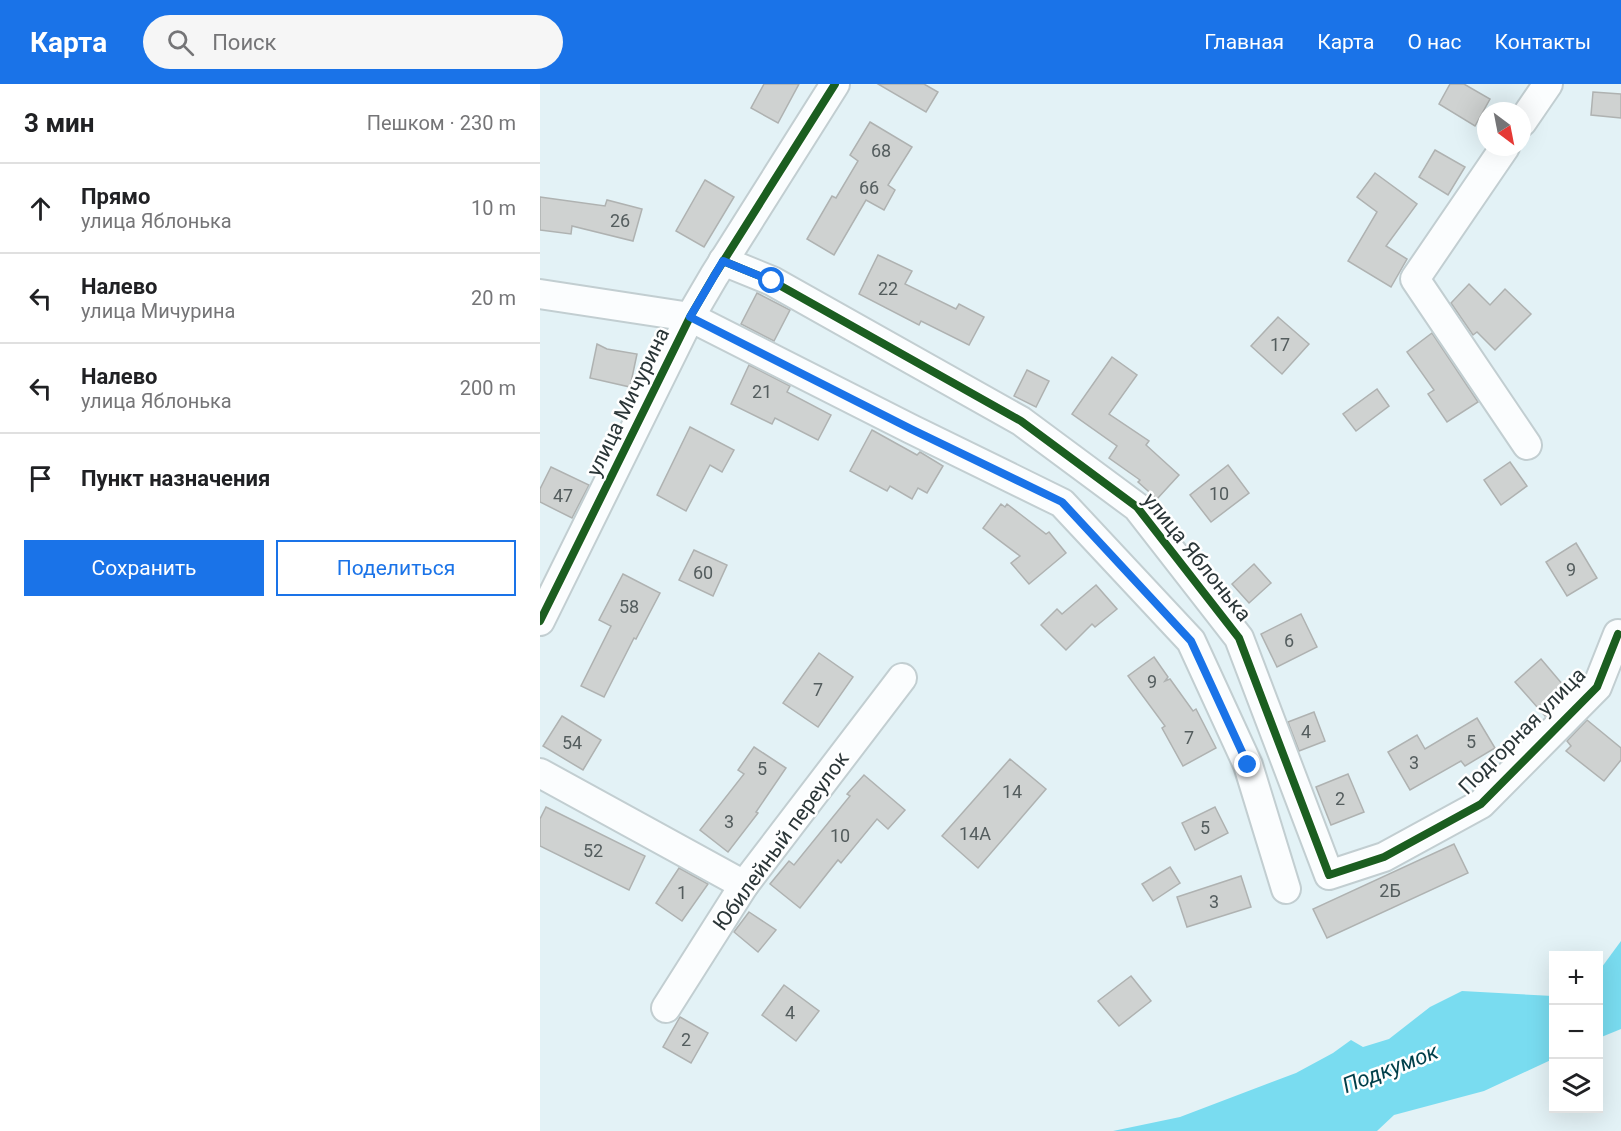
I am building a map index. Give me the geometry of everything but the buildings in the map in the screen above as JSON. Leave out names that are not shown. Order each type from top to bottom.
[{"type":"street","name":"улица Мичурина","points":[[540,621],[690,317],[835,84]]},
{"type":"street","points":[[1531,109],[1548,84]]},
{"type":"street","points":[[1499,156],[1415,279],[1527,445]]},
{"type":"street","name":"улица Яблонька","points":[[723,261],[772,281],[1021,421],[1137,507],[1239,638],[1329,875]]},
{"type":"street","points":[[540,294],[690,317],[911,429],[1062,502],[1191,641],[1248,765],[1286,889]]},
{"type":"street","name":"Подгорная улица","points":[[1329,875],[1384,857],[1481,804],[1597,687],[1618,634]]},
{"type":"street","name":"Юбилейный переулок","points":[[666,1008],[744,885],[902,678]]},
{"type":"street","points":[[540,773],[744,885]]},
{"type":"water","points":[[1621,941],[1621,1029],[1603,1036],[1603,1005],[1603,966]]},
{"type":"water","name":"Подкумок","points":[[1462,991],[1549,996],[1549,1061],[1484,1091],[1394,1115],[1377,1131],[1113,1131],[1180,1117],[1296,1073],[1333,1053],[1351,1040],[1363,1047],[1389,1039],[1430,1007]]},
{"type":"cycle path","points":[[540,621],[690,317],[835,84]]},
{"type":"cycle path","points":[[723,261],[772,281],[1021,421],[1137,507],[1239,638],[1329,875],[1384,857],[1481,804],[1597,687],[1618,634]]},
{"type":"route","points":[[772,281],[723,261],[690,317],[911,429],[1062,502],[1191,641],[1248,765]]}]
